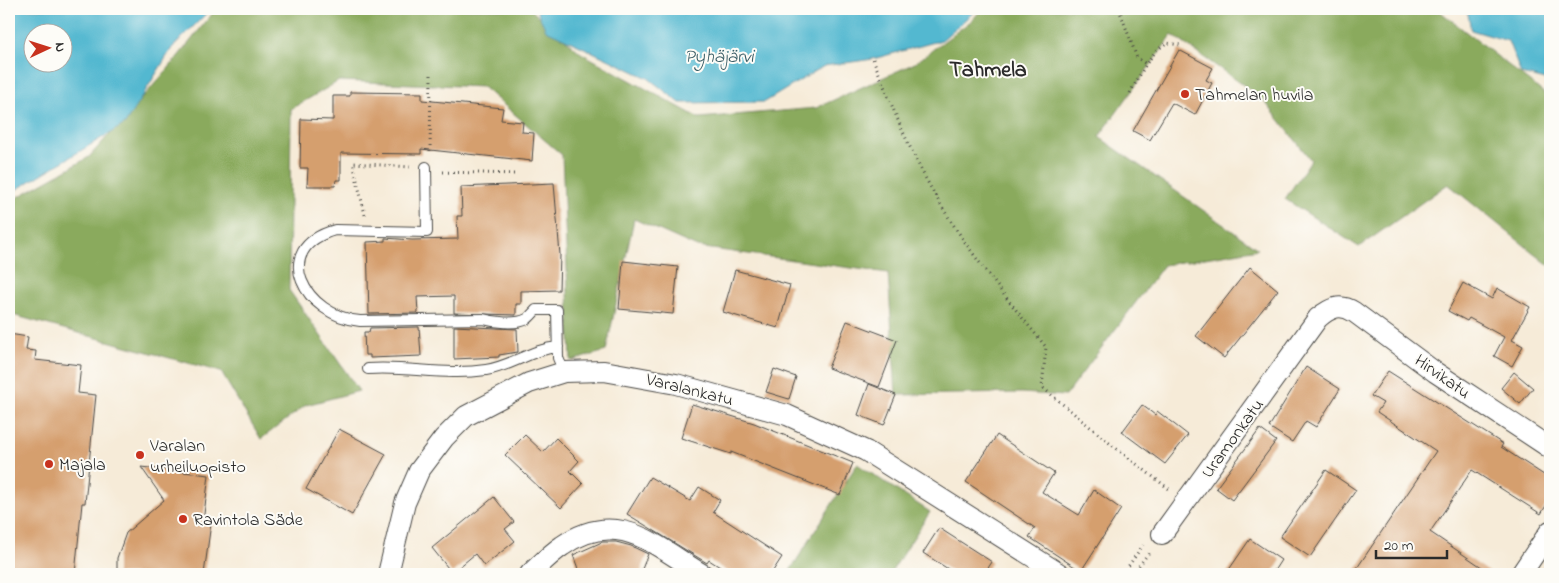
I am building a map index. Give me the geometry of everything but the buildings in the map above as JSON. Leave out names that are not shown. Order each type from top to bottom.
[{"type":"street","name":"Hirvikatu","points":[[1336,307],[1346,306],[1435,372],[1550,448]]},
{"type":"street","name":"Uramonkatu","points":[[1153,539],[1186,502],[1318,318],[1336,307]]},
{"type":"street","name":"Varalankatu","points":[[388,574],[405,503],[419,471],[444,438],[466,416],[495,399],[529,383],[564,372],[604,371],[640,376],[787,415],[866,451],[1060,574]]},
{"type":"street","points":[[530,574],[562,546],[582,535],[602,529],[618,528],[633,532],[702,574]]},
{"type":"street","points":[[1521,574],[1550,531]]},
{"type":"lane","points":[[428,164],[428,232],[335,230],[321,234],[310,242],[299,262],[303,286],[311,298],[322,308],[344,320],[520,320],[528,319],[536,310],[557,310],[558,358],[564,372]]},
{"type":"lane","points":[[368,369],[394,367],[415,371],[485,370],[514,363],[543,348],[558,347]]},
{"type":"path","points":[[1119,9],[1137,58],[1146,64]]},
{"type":"path","points":[[1130,93],[1146,64],[1156,51],[1166,43],[1181,45]]},
{"type":"path","points":[[873,58],[913,154],[940,203],[1002,293],[1046,347],[1042,387],[1113,446],[1186,502]]},
{"type":"path","points":[[428,164],[430,75]]},
{"type":"path","points":[[1123,574],[1153,539]]},
{"type":"path","points":[[1133,574],[1153,539]]},
{"type":"green space","points":[[216,9],[530,9],[581,53],[699,118],[816,108],[915,63],[971,21],[982,9],[1437,9],[1550,98],[1550,266],[1448,184],[1359,247],[1285,199],[1311,160],[1262,98],[1172,35],[1099,137],[1258,249],[1164,265],[1065,396],[1022,393],[896,395],[888,273],[697,247],[634,219],[606,351],[571,361],[562,155],[483,87],[339,81],[291,109],[289,290],[359,391],[306,405],[261,439],[221,372],[9,314],[9,202],[89,157],[168,69]]},
{"type":"green space","points":[[857,464],[930,512],[890,574],[788,574]]},
{"type":"water","points":[[9,9],[211,9],[172,48],[125,124],[9,194]]},
{"type":"water","name":"Pyhäjärvi","points":[[536,9],[977,9],[942,40],[873,59],[824,66],[765,102],[680,103],[648,78],[546,30]]},
{"type":"water","points":[[1467,9],[1550,9],[1550,81],[1521,74],[1508,41],[1471,30]]},
{"type":"place","name":"Tahmelan huvila","points":[[1185,94]]},
{"type":"place","name":"Varalan urheiluopisto","points":[[140,455]]},
{"type":"place","name":"Majala","points":[[49,464]]},
{"type":"place","name":"Ravintola Säde","points":[[183,519]]},
{"type":"district","name":"Tahmela","points":[[988,68]]}]
